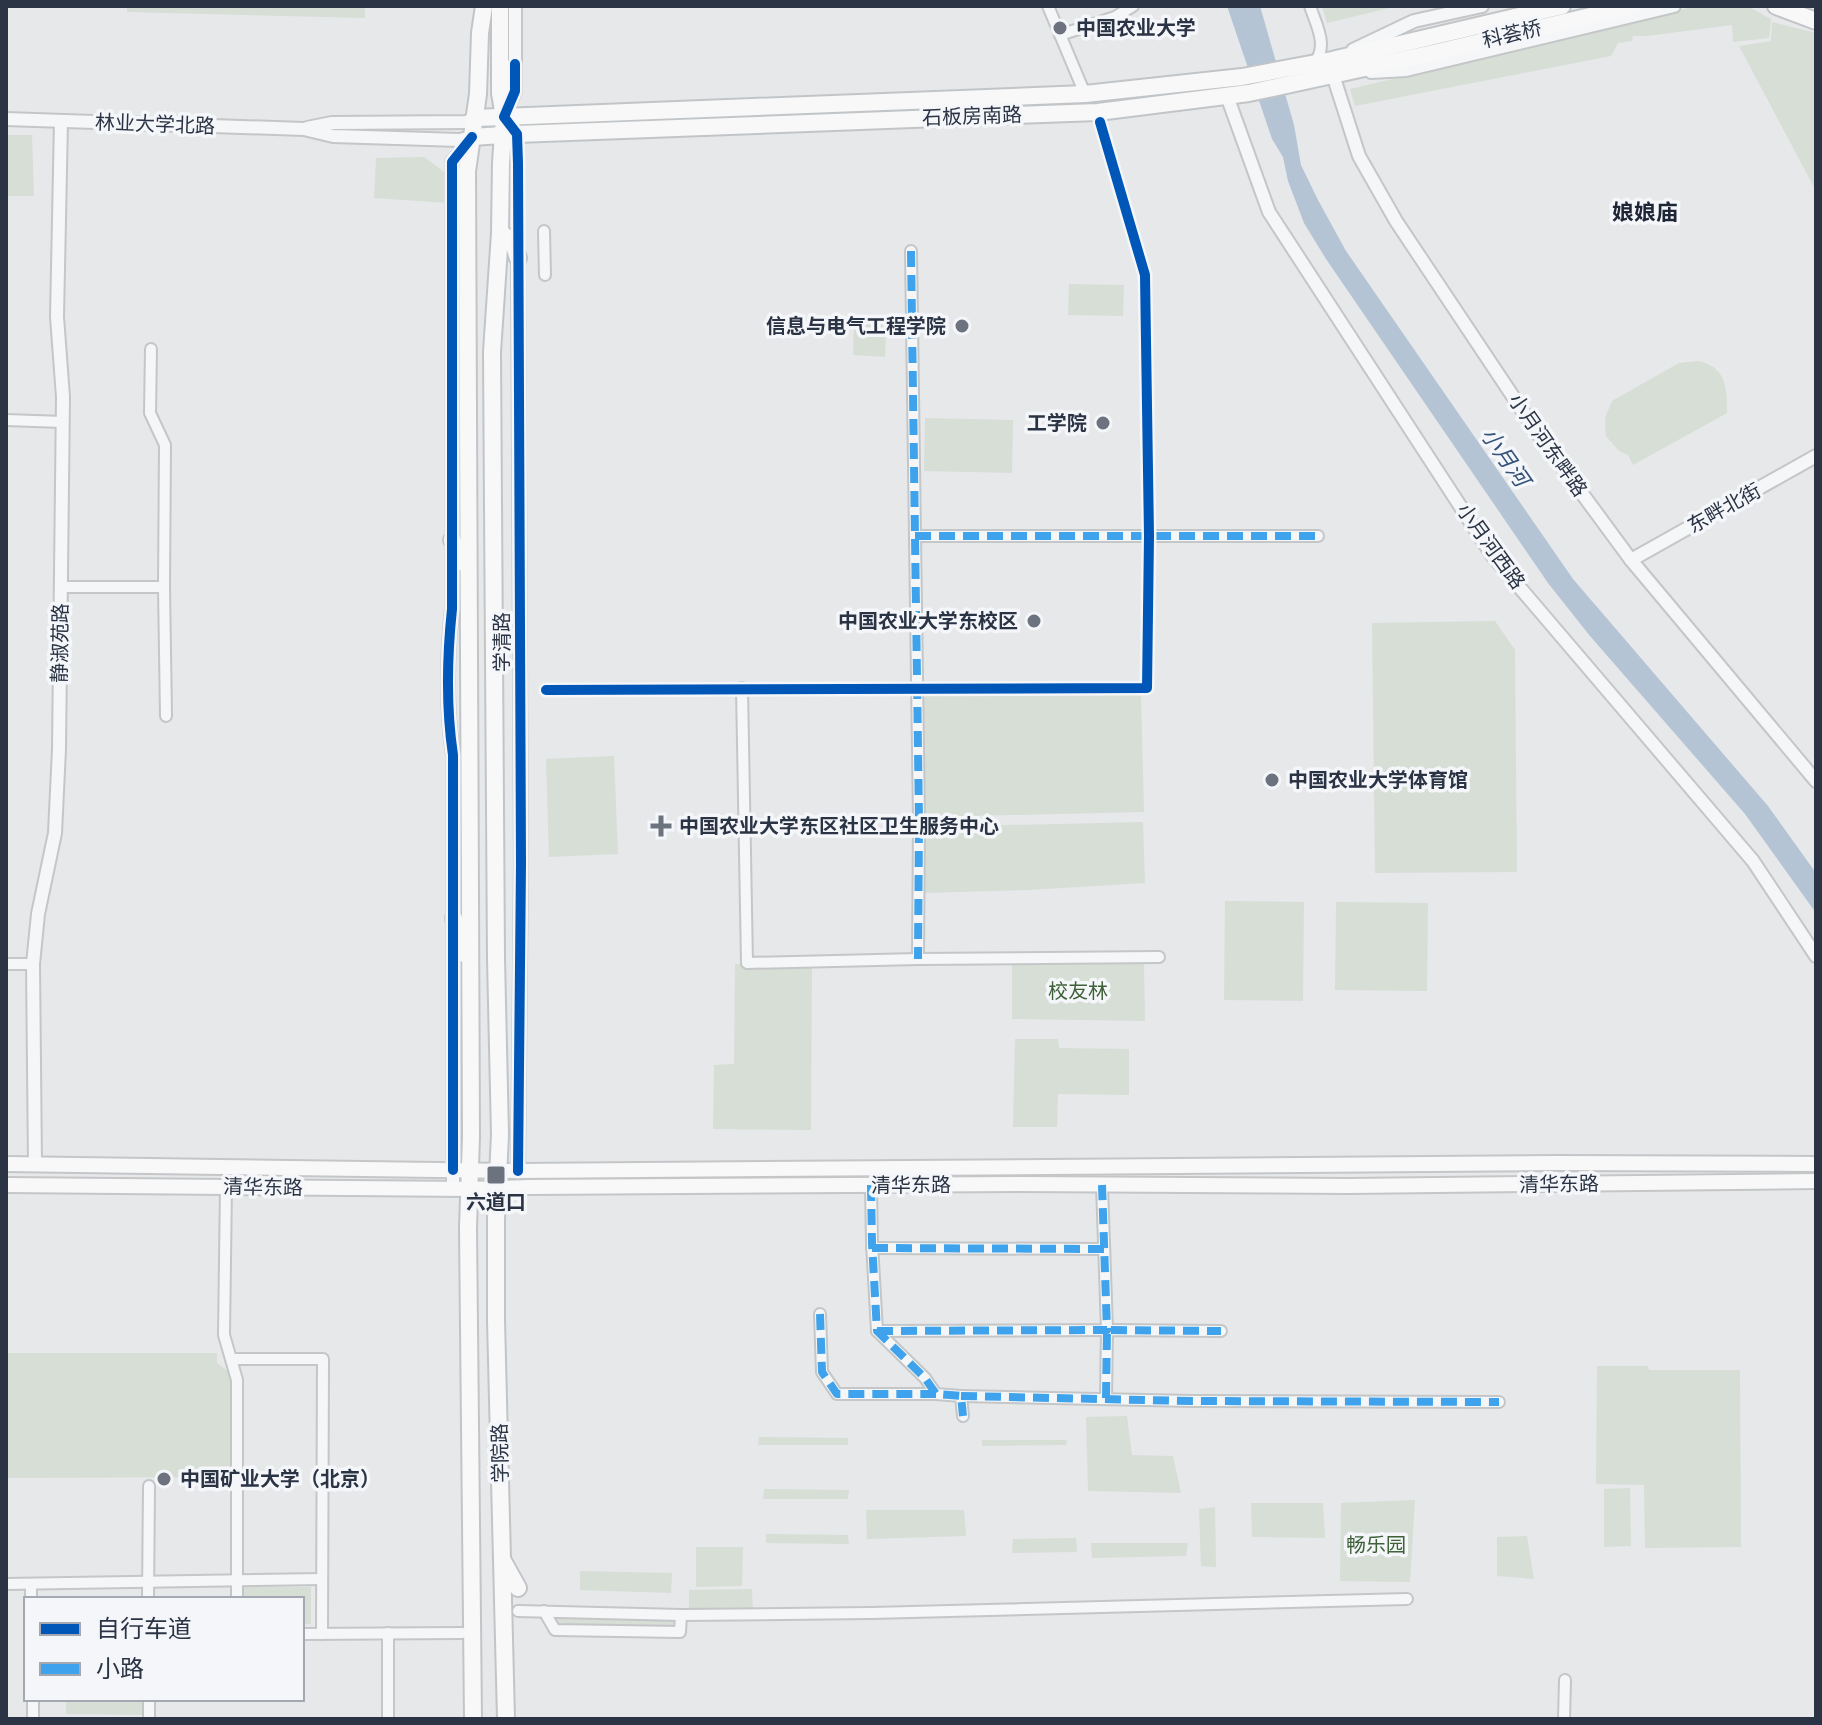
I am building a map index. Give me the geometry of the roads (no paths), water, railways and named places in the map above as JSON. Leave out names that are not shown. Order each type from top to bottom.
[{"type":"main road","name":"学清路","points":[[461,1170],[469,963],[467,171],[478,94],[484,6]]},
{"type":"main road","name":"学清路","points":[[498,1179],[492,352],[504,117],[500,93],[500,6]]},
{"type":"main road","name":"科荟桥","points":[[1435,44],[1562,6]]},
{"type":"main road","name":"科荟桥","points":[[1435,44],[1633,6]]},
{"type":"main road","points":[[1776,6],[1816,21]]},
{"type":"main road","name":"石板房南路","points":[[475,118],[1245,85],[1333,70],[1435,44]]},
{"type":"main road","name":"石板房南路","points":[[1297,75],[1314,63],[1333,70]]},
{"type":"main road","name":"石板房南路","points":[[472,137],[1098,112],[1227,96],[1245,85]]},
{"type":"main road","points":[[500,233],[512,240],[518,258]]},
{"type":"main road","points":[[452,540],[467,569]]},
{"type":"main road","points":[[454,918],[469,963]]},
{"type":"main road","points":[[1555,1163],[1555,1185]]},
{"type":"main road","name":"清华东路","points":[[14,1185],[461,1189],[518,1171],[1555,1163],[1816,1164]]},
{"type":"main road","name":"清华东路","points":[[6,1164],[461,1170],[498,1179],[871,1185],[1334,1186],[1816,1181]]},
{"type":"main road","points":[[14,1185],[36,1164],[50,1186]]},
{"type":"main road","name":"学院路","points":[[461,1170],[472,1519],[473,1719]]},
{"type":"main road","name":"学院路","points":[[498,1179],[496,1320],[506,1719]]},
{"type":"main road","points":[[461,1502],[470,1472]]},
{"type":"main road","points":[[502,1560],[518,1588]]},
{"type":"main road","points":[[504,1652],[518,1618]]},
{"type":"street","name":"学清路","points":[[504,117],[515,91],[515,6]]},
{"type":"street","points":[[1048,6],[1085,94]]},
{"type":"street","points":[[1060,35],[1115,17],[1133,6]]},
{"type":"street","points":[[1310,6],[1322,47],[1314,63]]},
{"type":"street","points":[[1333,70],[1414,21],[1482,6]]},
{"type":"street","points":[[1333,70],[1406,70],[1674,6]]},
{"type":"street","name":"小月河东畔路","points":[[1333,70],[1359,156],[1396,221],[1536,431],[1631,560],[1816,781]]},
{"type":"street","name":"小月河西路","points":[[1227,96],[1269,212],[1492,555],[1753,861],[1816,956]]},
{"type":"street","name":"林业大学北路","points":[[304,129],[332,123],[466,122],[475,118]]},
{"type":"street","name":"林业大学北路","points":[[6,119],[304,129],[333,136],[459,140],[472,137]]},
{"type":"street","name":"静淑苑路","points":[[36,1164],[33,964],[38,914],[55,833],[59,749],[63,422],[57,317],[61,121]]},
{"type":"street","points":[[546,690],[1147,688],[1149,536],[1145,275],[1100,122]]},
{"type":"street","name":"学清路","points":[[461,1170],[448,645],[452,609],[452,162],[472,137]]},
{"type":"street","points":[[544,231],[545,275]]},
{"type":"street","points":[[911,251],[918,959]]},
{"type":"street","name":"学清路","points":[[518,258],[521,847],[518,1171]]},
{"type":"street","points":[[151,349],[150,413],[165,445],[166,716]]},
{"type":"street","points":[[6,420],[63,422]]},
{"type":"street","name":"东畔北街","points":[[1631,560],[1816,456]]},
{"type":"street","points":[[915,536],[1318,536]]},
{"type":"street","points":[[61,587],[164,587]]},
{"type":"street","points":[[742,688],[747,963],[1159,957]]},
{"type":"street","points":[[6,964],[33,964]]},
{"type":"street","points":[[871,1185],[877,1331],[915,1367],[936,1394]]},
{"type":"street","points":[[1102,1185],[1106,1398]]},
{"type":"street","points":[[226,1186],[224,1335],[237,1380],[237,1597]]},
{"type":"street","points":[[872,1248],[1104,1249]]},
{"type":"street","points":[[820,1314],[822,1372],[837,1394],[1192,1401],[1499,1402]]},
{"type":"street","points":[[877,1331],[1221,1331]]},
{"type":"street","points":[[233,1359],[323,1359],[322,1634]]},
{"type":"street","points":[[961,1396],[963,1416]]},
{"type":"street","points":[[148,1597],[149,1486]]},
{"type":"street","points":[[6,1584],[322,1579]]},
{"type":"street","points":[[31,1584],[31,1597]]},
{"type":"street","points":[[518,1618],[544,1611],[681,1615],[974,1611],[1407,1599]]},
{"type":"street","points":[[544,1611],[555,1630],[680,1632],[681,1615]]},
{"type":"street","points":[[388,1633],[388,1719]]},
{"type":"street","points":[[304,1634],[462,1633]]},
{"type":"street","points":[[1564,1719],[1565,1680]]},
{"type":"water","points":[[1227,6],[1260,6],[1294,125],[1301,165],[1346,251],[1573,579],[1768,806],[1816,873],[1816,913],[1745,814],[1590,636],[1548,583],[1326,259],[1304,223]]},
{"type":"place","name":"中国农业大学","points":[[1060,28]]},
{"type":"place","name":"信息与电气工程学院","points":[[962,326]]},
{"type":"place","name":"工学院","points":[[1103,423]]},
{"type":"place","name":"中国农业大学东校区","points":[[1034,621]]},
{"type":"place","name":"中国农业大学体育馆","points":[[1272,780]]},
{"type":"place","name":"中国农业大学东区社区卫生服务中心","points":[[661,826]]},
{"type":"place","name":"六道口","points":[[496,1175]]},
{"type":"place","name":"中国矿业大学（北京）","points":[[164,1479]]},
{"type":"district","name":"娘娘庙","points":[[1645,212]]},
{"type":"water label","name":"小月河","points":[[1505,457]]},
{"type":"park label","name":"校友林","points":[[1078,991]]},
{"type":"park label","name":"畅乐园","points":[[1376,1545]]}]
